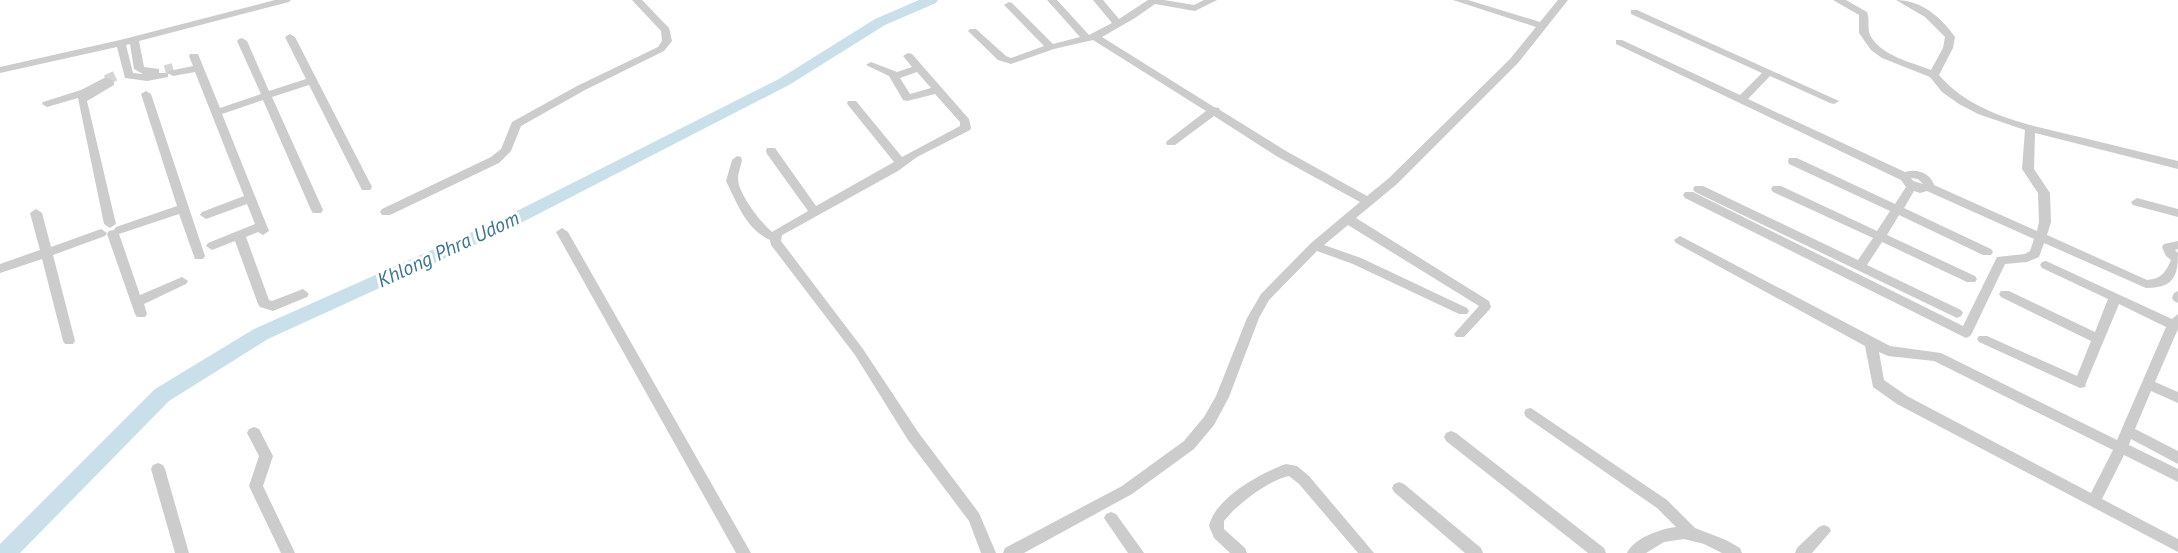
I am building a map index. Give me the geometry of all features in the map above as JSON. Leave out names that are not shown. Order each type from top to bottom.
[{"type":"street","points":[[0,70],[121,43],[286,0]]},
{"type":"street","points":[[386,212],[495,160],[506,151],[516,124],[581,88],[661,49],[667,41],[666,30],[636,0]]},
{"type":"street","points":[[1052,0],[1090,37],[1215,110],[1282,154],[1369,202]]},
{"type":"street","points":[[1098,0],[1117,23]]},
{"type":"street","points":[[973,31],[1008,61],[1090,37],[1132,16],[1153,0],[1195,8],[1212,0]]},
{"type":"street","points":[[1462,0],[1542,26]]},
{"type":"street","points":[[1010,553],[1127,490],[1189,445],[1209,421],[1222,397],[1252,318],[1265,297],[1315,246],[1393,181],[1514,61],[1563,0]]},
{"type":"street","points":[[1838,0],[1856,8],[1863,14],[1864,33],[1879,52],[1935,75],[1939,83],[1970,105],[2030,127],[2178,165]]},
{"type":"street","points":[[1901,0],[1934,18],[1950,37],[1948,48],[1935,75]]},
{"type":"street","points":[[1009,4],[1051,47]]},
{"type":"street","points":[[1634,12],[1834,101]]},
{"type":"street","points":[[290,37],[366,187]]},
{"type":"street","points":[[135,39],[139,67],[146,72],[169,71]]},
{"type":"street","points":[[242,41],[317,210]]},
{"type":"street","points":[[1619,42],[1909,182]]},
{"type":"street","points":[[118,77],[121,43]]},
{"type":"street","points":[[775,237],[782,230],[913,154],[966,128],[965,122],[908,56]]},
{"type":"street","points":[[118,77],[135,78],[169,71],[196,62],[262,228],[239,234],[212,246]]},
{"type":"street","points":[[871,65],[895,76],[907,98],[937,90]]},
{"type":"street","points":[[47,104],[88,94],[139,67]]},
{"type":"street","points":[[895,76],[919,68]]},
{"type":"street","points":[[1741,100],[1768,72]]},
{"type":"street","points":[[216,113],[313,80]]},
{"type":"street","points":[[88,94],[111,230],[139,308],[182,281]]},
{"type":"street","points":[[146,94],[199,256]]},
{"type":"street","points":[[852,103],[901,163]]},
{"type":"street","points":[[1171,143],[1215,110]]},
{"type":"street","points":[[1957,313],[1694,192],[1966,333],[2001,260],[2027,258],[2035,254],[2041,239],[2046,222],[2044,193],[2028,170],[2030,127]]},
{"type":"street","points":[[771,151],[814,211]]},
{"type":"street","points":[[737,160],[732,181],[750,215],[764,234],[775,237]]},
{"type":"street","points":[[1792,161],[1987,252]]},
{"type":"street","points":[[1860,267],[1897,210],[1913,174],[1921,176],[1929,183],[1928,187],[2146,285],[2164,283],[2169,279],[2178,259],[2170,253],[2168,248],[2178,245]]},
{"type":"street","points":[[1777,189],[1971,279]]},
{"type":"street","points":[[206,214],[250,198]]},
{"type":"street","points":[[2137,202],[2178,213]]},
{"type":"street","points":[[0,269],[111,230],[184,208]]},
{"type":"street","points":[[36,213],[69,341]]},
{"type":"street","points":[[1348,219],[1485,304],[1485,307],[1460,334]]},
{"type":"street","points":[[562,232],[744,553]]},
{"type":"street","points":[[239,234],[264,304],[273,306],[303,294]]},
{"type":"street","points":[[775,237],[775,242],[859,352],[914,436],[974,517],[978,524],[981,542],[989,553]]},
{"type":"street","points":[[1680,240],[1871,343],[1888,351],[1936,356],[2178,476]]},
{"type":"street","points":[[1315,246],[1357,261],[1462,311]]},
{"type":"street","points":[[2046,265],[2115,298],[2174,331],[2094,501]]},
{"type":"street","points":[[2004,294],[2097,338]]},
{"type":"street","points":[[1983,339],[2080,383],[2115,298]]},
{"type":"street","points":[[1871,343],[1878,383],[1902,400],[2178,546]]},
{"type":"street","points":[[2148,384],[2178,398]]},
{"type":"street","points":[[1531,413],[1662,504],[1689,531],[1735,553]]},
{"type":"street","points":[[2128,431],[2178,458]]},
{"type":"street","points":[[254,433],[266,456],[256,486],[288,553]]},
{"type":"street","points":[[1451,436],[1599,553]]},
{"type":"street","points":[[158,469],[182,553]]},
{"type":"street","points":[[1240,553],[1216,530],[1215,523],[1227,506],[1286,470],[1292,470],[1304,480],[1367,553]]},
{"type":"street","points":[[1399,488],[1476,553]]},
{"type":"street","points":[[1111,518],[1137,553]]},
{"type":"street","points":[[1634,553],[1658,537],[1689,531]]},
{"type":"street","points":[[1802,553],[1824,531]]},
{"type":"waterway","name":"Khlong Phra Udom","points":[[5,553],[162,395],[261,334],[505,224],[784,82],[880,22],[931,0]]},
{"type":"tunnel","points":[[165,70],[173,68]]},
{"type":"tunnel","points":[[106,80],[117,75]]}]
